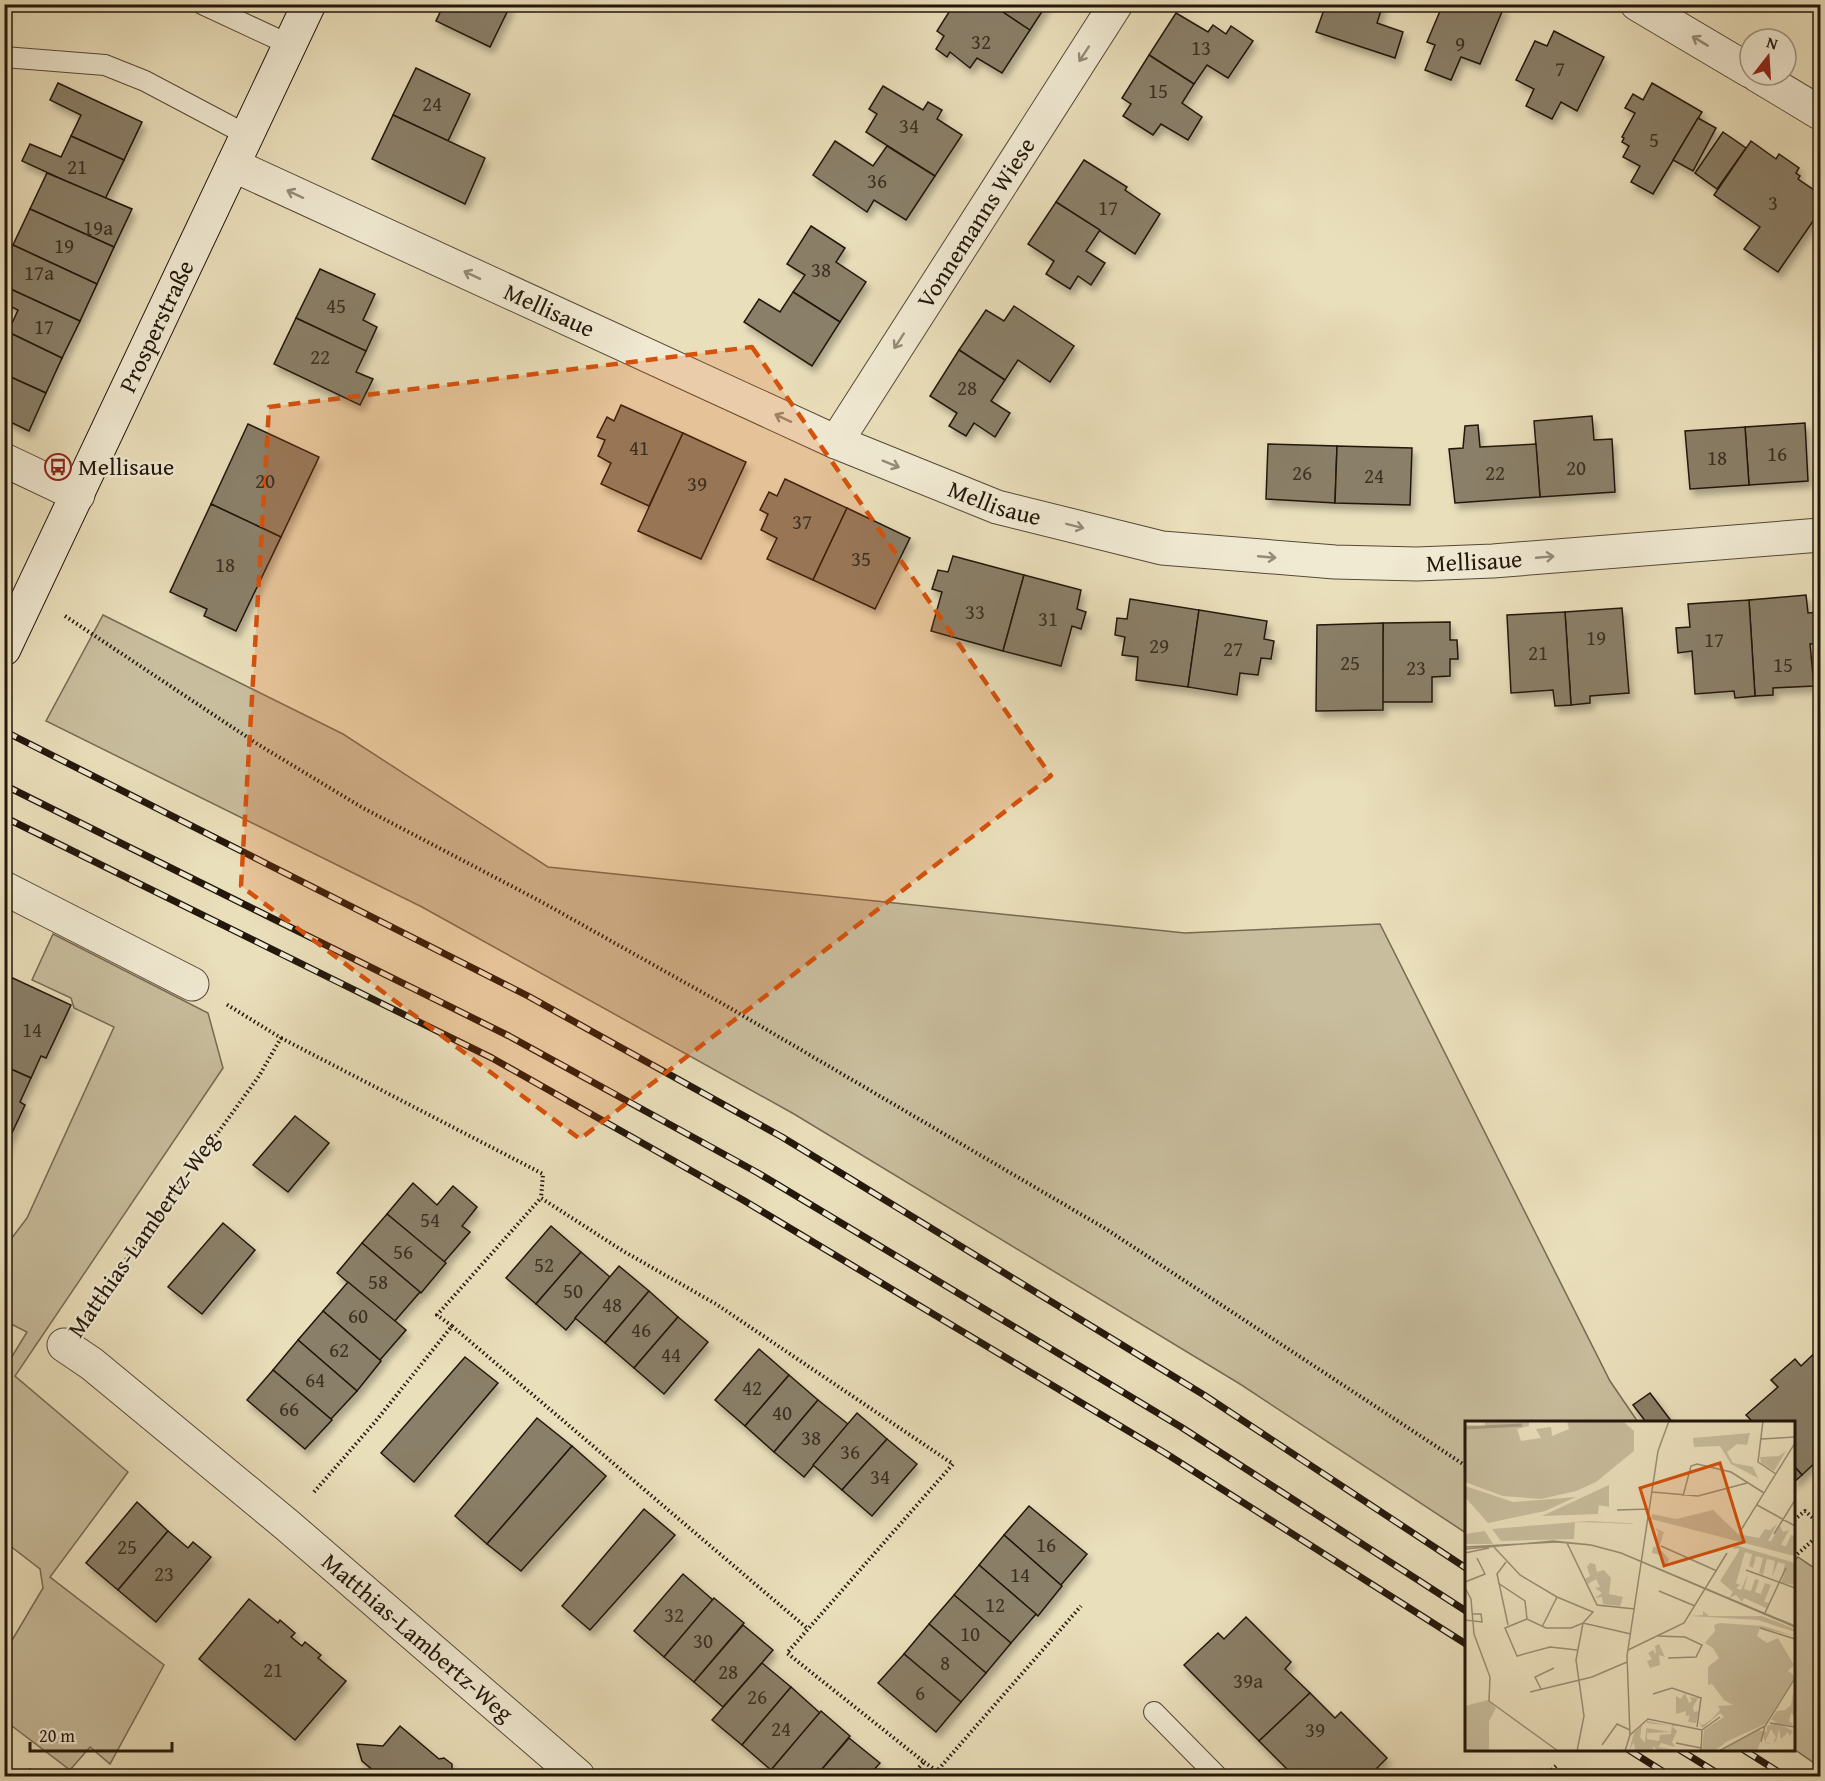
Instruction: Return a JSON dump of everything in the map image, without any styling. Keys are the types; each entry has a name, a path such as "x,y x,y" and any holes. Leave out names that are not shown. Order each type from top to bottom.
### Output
{"street":[{"name":"Prosperstraße","path":"4,649 33,594 309,4"},
{"name":"Vonnemanns Wiese","path":"836,442 1116,4"},
{"path":"1637,4 1738,64"},
{"path":"1777,87 1821,113"},
{"name":"Mellisaue","path":"233,165 836,442 997,507 1162,548 1335,562 1418,564 1492,561 1821,535"},
{"path":"4,460 78,495"},
{"path":"4,888 192,984"},
{"name":"Matthias-Lambertz-Weg","path":"64,1345 92,1364 287,1525 578,1776"}],"lane":[{"path":"202,4 290,45"},
{"path":"4,57 105,65 144,81 248,135"},
{"path":"1154,1712 1217,1776"}],"path":[{"path":"33,594 259,745 354,802 540,901 713,998 1106,1229 1465,1465"},
{"path":"192,984 281,1038 543,1174 541,1198 437,1315 808,1629"},
{"name":"Matthias-Lambertz-Weg","path":"64,1345 259,1076 281,1038"},
{"path":"541,1198 623,1251 716,1304 953,1464 787,1653 924,1762 937,1771 1081,1606"},
{"path":"287,1525 452,1326"},
{"path":"1795,1519 1805,1511 1821,1524"},
{"path":"1795,1556 1821,1534"},
{"path":"911,1776 924,1762"},
{"path":"1545,1776 1556,1766"}],"highlighted area":[{"path":"752,347 1051,776 580,1139 241,886 269,407"}],"shaded area":[{"path":"103,615 343,734 548,867 1185,933 1380,924 1610,1381 1637,1421 1465,1421 1465,1532 1240,1384 794,1114 422,907 46,721"},
{"path":"53,934 208,1013 223,1068 15,1376 128,1472 50,1577 164,1665 110,1764 90,1747 70,1770 4,1720 5,1652 43,1588 40,1569 5,1542 5,1368 27,1332 5,1321 5,1247 27,1218 114,1027 74,1008 71,998 32,980"},
{"path":"1798,1557 1820,1572 1820,1767 1795,1750 1795,1560"}],"building":[{"path":"444,4 511,4 490,47 436,21"},
{"path":"954,4 991,4 1030,30 1002,73 977,58 970,68 950,52 947,57 936,49 944,36 937,31"},
{"path":"991,4 1047,4 1030,30"},
{"path":"1318,4 1383,4 1377,23 1403,32 1395,58 1316,32 1325,7"},
{"path":"1443,4 1504,7 1480,64 1461,57 1451,80 1425,70 1435,45 1427,42"},
{"path":"1176,13 1208,32 1213,25 1226,34 1231,26 1253,41 1228,78 1207,65 1194,84 1149,55"},
{"path":"1820,30 1820,43 1814,38"},
{"path":"1554,31 1604,57 1577,111 1561,102 1552,119 1526,106 1534,89 1516,80 1535,41 1547,46"},
{"path":"1149,55 1194,84 1182,103 1202,117 1188,140 1161,124 1153,135 1123,116 1131,104 1122,98"},
{"path":"416,68 470,94 448,141 393,115"},
{"path":"58,83 142,122 124,160 71,136 81,115 50,100"},
{"path":"1652,83 1702,112 1653,194 1631,182 1640,166 1623,157 1629,146 1622,142 1624,138 1622,137 1635,113 1625,108 1633,94 1643,100"},
{"path":"883,86 923,110 928,102 942,110 937,119 962,135 935,176 866,132 877,114 869,109"},
{"path":"393,115 485,158 465,204 372,159"},
{"path":"1698,118 1716,128 1693,171 1673,160"},
{"path":"1723,132 1746,148 1717,189 1695,173"},
{"path":"71,136 124,160 105,199 22,161 30,144 61,157"},
{"path":"835,141 873,166 887,146 935,176 906,220 874,200 867,212 813,175"},
{"path":"1751,141 1776,159 1779,154 1799,168 1796,173 1800,176 1798,179 1820,194 1820,211 1778,272 1744,249 1760,227 1714,195"},
{"path":"1084,160 1127,187 1125,190 1160,214 1135,254 1056,202"},
{"path":"47,173 132,209 114,247 30,209"},
{"path":"1056,202 1100,230 1086,251 1105,263 1091,285 1078,276 1070,289 1046,274 1054,261 1028,244"},
{"path":"30,209 114,247 97,284 13,245"},
{"path":"811,226 845,248 836,262 866,282 840,322 793,292 805,275 787,264"},
{"path":"13,245 97,284 80,321 4,286 4,263"},
{"path":"320,269 375,294 363,320 377,327 366,351 296,318"},
{"path":"4,286 80,321 62,358 8,332 18,310 4,303"},
{"path":"793,292 840,322 812,366 744,322 759,299 780,312"},
{"path":"1014,306 1074,346 1050,382 1018,360 1005,380 959,350 986,310 1004,321"},
{"path":"296,318 366,351 356,372 373,379 360,405 274,364"},
{"path":"4,330 62,358 46,393 4,374"},
{"path":"959,350 1005,380 991,401 1010,413 995,437 974,423 966,436 949,426 957,413 930,396"},
{"path":"4,374 46,393 29,431 4,419"},
{"path":"621,405 683,433 649,506 601,484 611,463 598,456 605,440 597,437 607,417 614,421"},
{"path":"1592,416 1594,440 1612,439 1615,492 1540,497 1534,421"},
{"path":"1805,423 1808,481 1749,485 1745,427"},
{"path":"248,424 319,457 281,537 211,504"},
{"path":"1478,425 1480,447 1536,444 1540,497 1455,503 1449,449 1463,448 1465,426"},
{"path":"1745,427 1749,485 1690,489 1685,431"},
{"path":"683,433 746,462 701,559 638,531"},
{"path":"1268,444 1337,446 1335,503 1266,499"},
{"path":"1337,446 1412,448 1410,505 1335,503"},
{"path":"785,479 847,508 813,580 767,559 777,538 761,530 768,514 760,510 769,492 777,496"},
{"path":"211,504 281,537 236,631 204,616 207,609 170,592"},
{"path":"847,508 910,538 875,609 813,580"},
{"path":"953,556 1024,575 1003,651 931,631 942,592 932,589 938,570 948,572"},
{"path":"1024,575 1081,590 1077,609 1086,612 1081,629 1072,626 1061,666 1003,651"},
{"path":"1806,595 1808,613 1820,612 1820,643 1810,644 1814,686 1773,688 1773,695 1755,696 1749,600"},
{"path":"1130,599 1199,610 1188,687 1136,680 1138,657 1122,655 1125,637 1115,635 1117,618 1127,619"},
{"path":"1749,600 1755,696 1735,698 1734,691 1695,694 1692,651 1678,653 1676,628 1690,627 1688,604"},
{"path":"1622,608 1629,693 1590,696 1590,703 1571,705 1565,612"},
{"path":"1199,610 1267,621 1264,639 1274,641 1271,659 1261,658 1258,675 1240,673 1237,695 1188,687"},
{"path":"1565,612 1571,705 1555,706 1553,690 1511,693 1507,615"},
{"path":"1450,622 1450,640 1457,640 1458,659 1450,659 1450,676 1432,677 1432,702 1382,702 1383,623"},
{"path":"1383,623 1383,710 1316,711 1317,625"},
{"path":"4,974 71,1005 46,1058 41,1056 31,1078 4,1066"},
{"path":"4,1066 31,1078 20,1102 25,1105 4,1150"},
{"path":"295,1116 329,1143 288,1192 253,1165"},
{"path":"413,1183 437,1205 453,1186 477,1207 462,1226 470,1232 444,1262 387,1214"},
{"path":"387,1214 446,1263 421,1293 362,1243"},
{"path":"223,1223 255,1250 202,1314 168,1287"},
{"path":"551,1226 581,1252 536,1304 506,1278"},
{"path":"362,1243 420,1292 394,1322 337,1273"},
{"path":"581,1252 610,1277 566,1330 536,1304"},
{"path":"619,1266 649,1291 605,1343 575,1318"},
{"path":"348,1282 406,1330 380,1360 323,1311"},
{"path":"649,1291 678,1317 634,1368 605,1343"},
{"path":"323,1311 381,1361 357,1391 298,1340"},
{"path":"678,1317 708,1342 664,1394 634,1368"},
{"path":"298,1340 357,1391 331,1419 273,1370"},
{"path":"1820,1348 1820,1458 1802,1475 1795,1467 1795,1421 1752,1421 1746,1415 1778,1387 1771,1380 1795,1359 1801,1366"},
{"path":"759,1349 789,1375 745,1426 715,1400"},
{"path":"465,1357 498,1383 414,1482 381,1453"},
{"path":"273,1370 332,1420 305,1449 247,1400"},
{"path":"789,1375 818,1400 774,1452 745,1426"},
{"path":"1650,1393 1671,1421 1645,1421 1633,1405"},
{"path":"818,1400 848,1424 804,1477 774,1452"},
{"path":"857,1413 887,1439 842,1490 813,1465"},
{"path":"537,1418 572,1446 487,1544 455,1516"},
{"path":"887,1439 917,1464 872,1516 842,1490"},
{"path":"572,1446 606,1476 521,1571 487,1544"},
{"path":"1795,1467 1802,1475 1795,1481"},
{"path":"137,1502 168,1531 118,1590 86,1563"},
{"path":"1029,1506 1087,1554 1061,1585 1004,1535"},
{"path":"644,1509 675,1535 590,1630 562,1606"},
{"path":"168,1531 188,1548 193,1542 211,1557 156,1622 118,1590"},
{"path":"1004,1535 1062,1586 1038,1616 979,1565"},
{"path":"979,1565 1036,1614 1011,1643 954,1595"},
{"path":"683,1574 713,1600 664,1657 634,1631"},
{"path":"954,1595 1011,1643 986,1673 929,1624"},
{"path":"714,1598 744,1623 694,1682 664,1657"},
{"path":"249,1599 278,1623 280,1620 295,1633 291,1637 302,1646 305,1642 321,1655 318,1658 346,1681 295,1740 199,1659"},
{"path":"1246,1617 1291,1662 1285,1669 1310,1693 1259,1741 1184,1665 1218,1633 1224,1639"},
{"path":"929,1624 986,1673 961,1702 904,1654"},
{"path":"743,1625 773,1650 723,1707 694,1682"},
{"path":"904,1654 961,1702 936,1732 878,1683"},
{"path":"762,1663 791,1687 742,1745 712,1720"},
{"path":"791,1687 820,1713 771,1770 742,1745"},
{"path":"1310,1693 1335,1718 1341,1712 1387,1758 1369,1776 1294,1776 1259,1741"},
{"path":"821,1711 850,1736 816,1776 778,1776 771,1770"},
{"path":"400,1726 439,1759 444,1758 452,1764 452,1770 457,1774 455,1776 380,1776 362,1761 357,1744 383,1746"},
{"path":"849,1738 880,1763 868,1776 816,1776"},
{"path":"30,1769 39,1776 24,1776"}],"railway":[{"path":"4,731 528,996 782,1137 1204,1395 1465,1567"},
{"path":"4,785 509,1036 758,1173 1181,1427 1465,1610"},
{"path":"4,817 492,1058 743,1200 1165,1453 1465,1643"},
{"path":"1631,1751 1670,1776"},
{"path":"1682,1751 1722,1776"},
{"path":"1746,1751 1785,1776"}],"place":[{"name":"Mellisaue","path":"58,467"}]}
